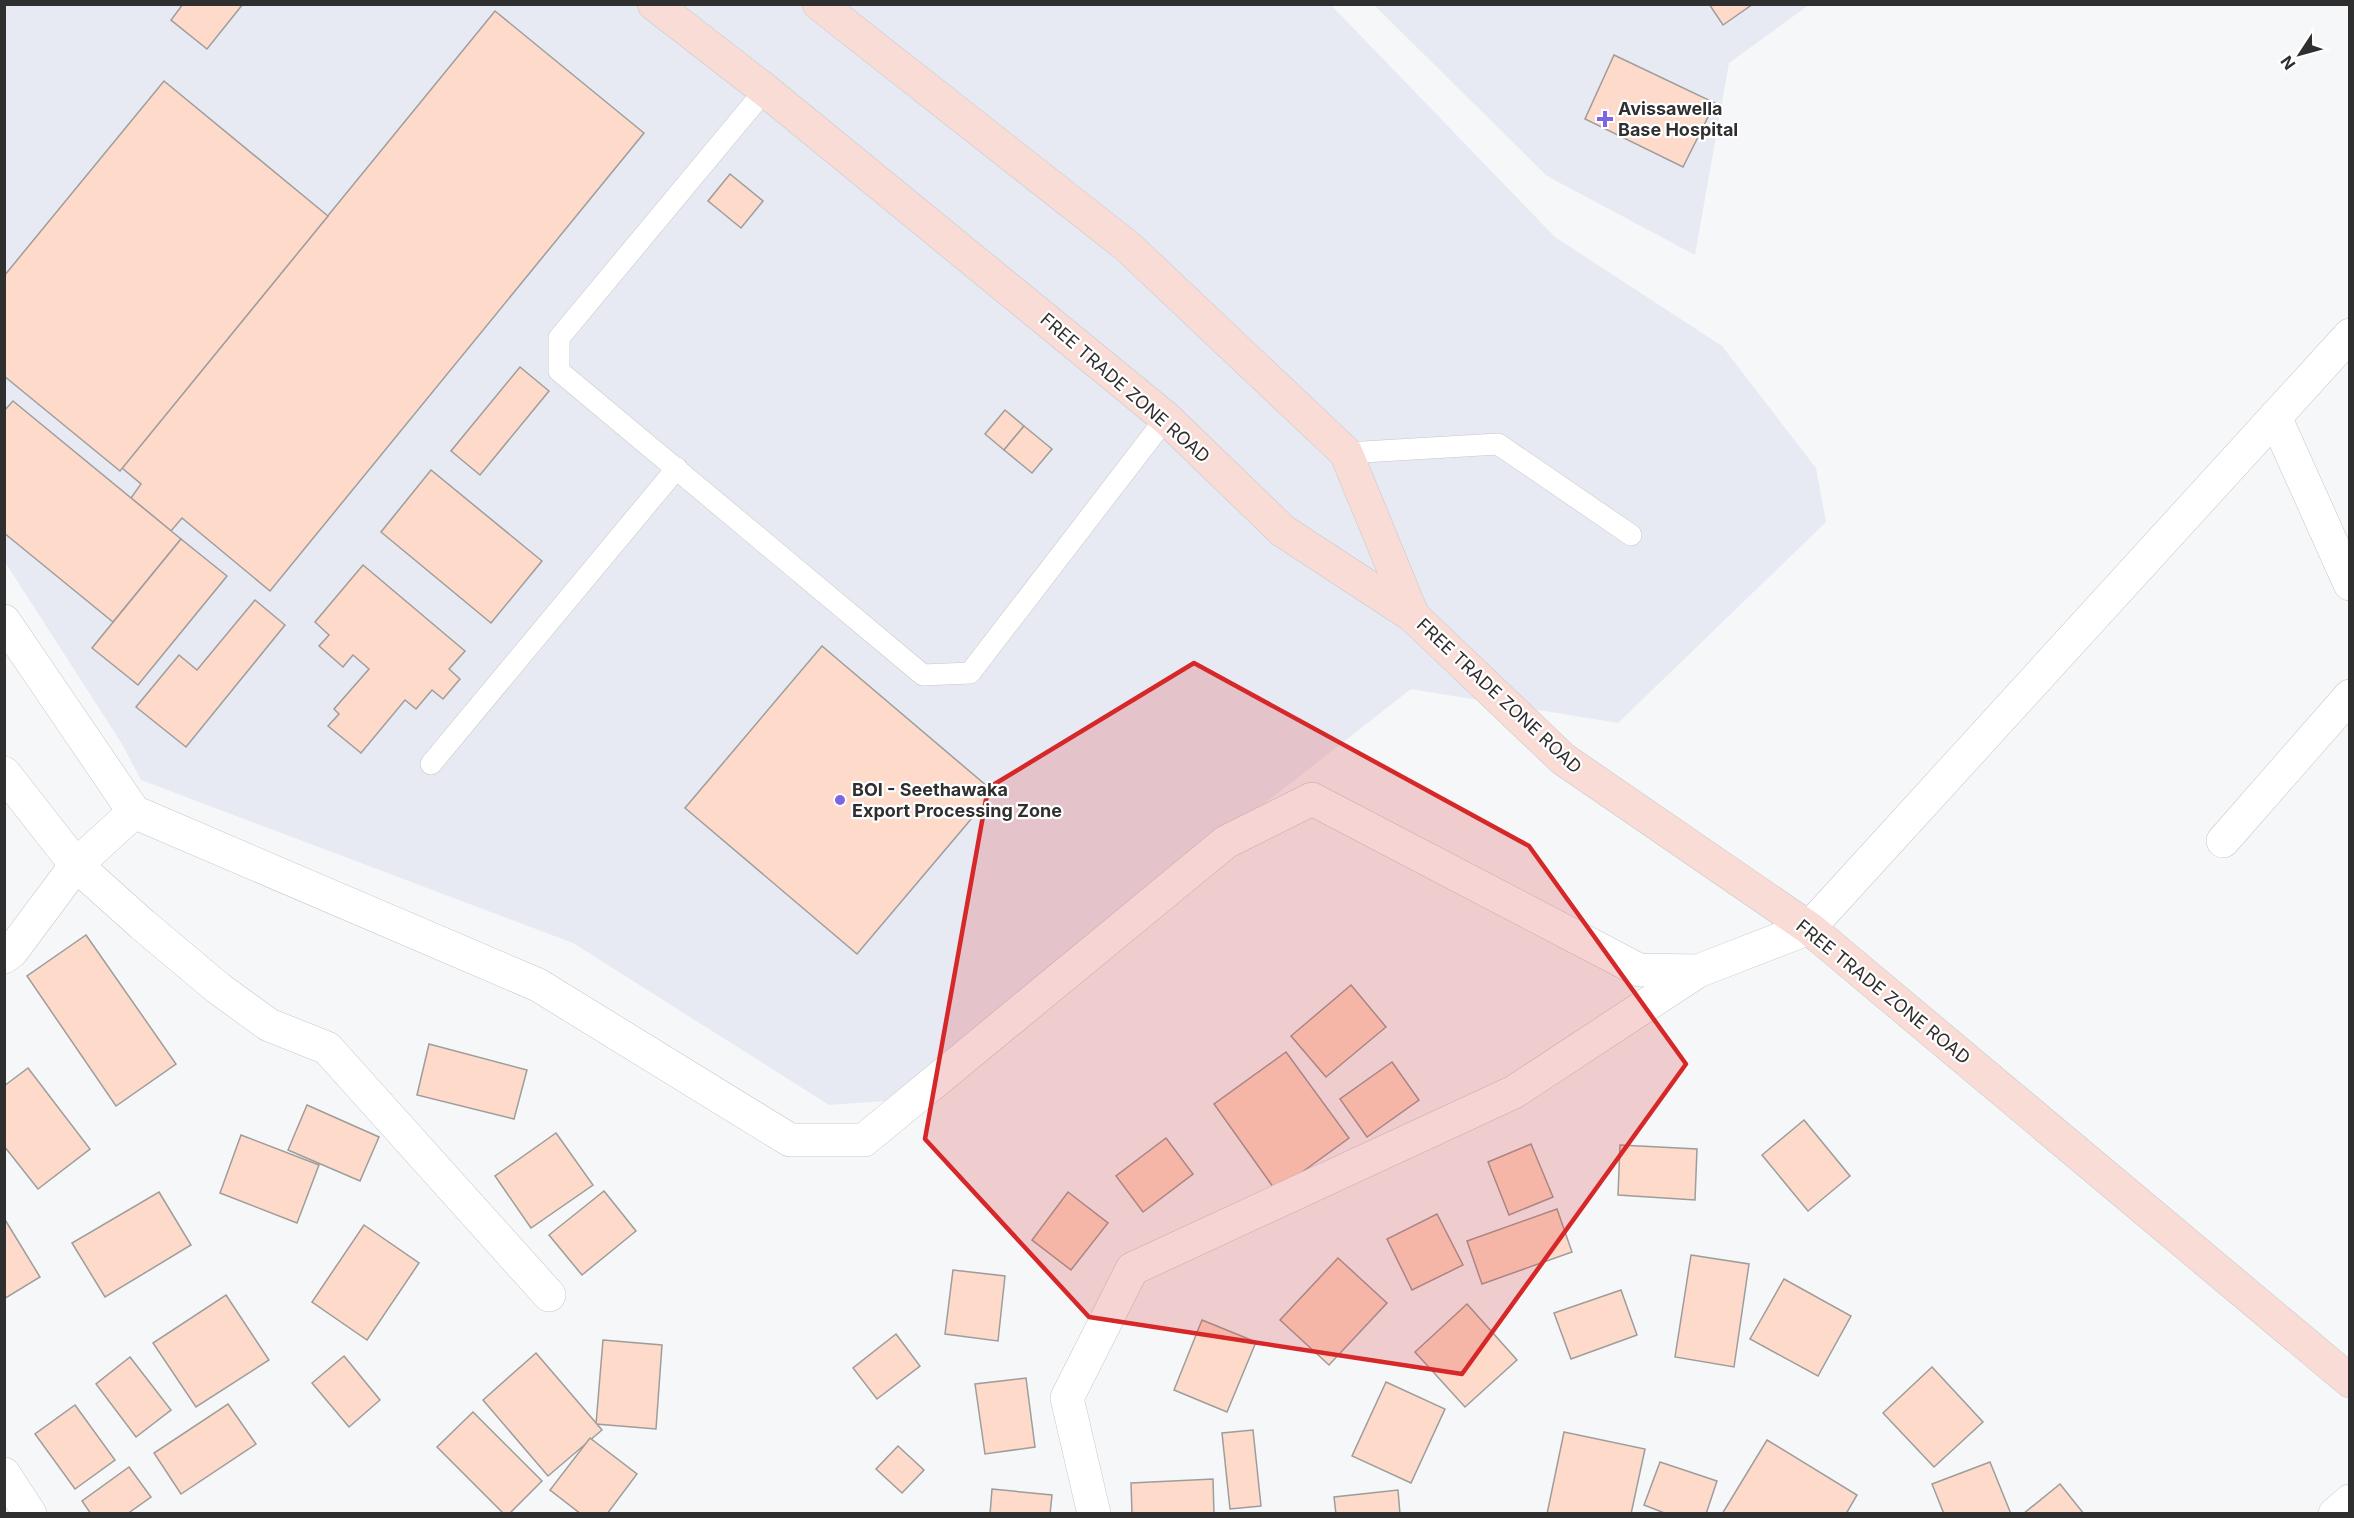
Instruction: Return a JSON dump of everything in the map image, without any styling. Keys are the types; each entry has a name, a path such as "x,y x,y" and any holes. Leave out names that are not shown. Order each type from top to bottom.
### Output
{"street":[{"name":"FREE TRADE ZONE ROAD","path":"654,4 765,90 1166,418 1283,531 1413,616 1563,759 1809,928 2349,1382"},
{"path":"819,4 1127,246 1346,453 1413,616"},
{"path":"1094,1514 1067,1398 1132,1269 1514,1092 1698,970 1809,928 2349,335"},
{"path":"2275,417 2349,584"},
{"path":"4,621 134,812 538,985 789,1140 864,1140 1226,842 1312,799 1639,970 1698,970"},
{"path":"2223,842 2349,696"},
{"path":"4,773 76,865 142,925 218,988 269,1024 327,1048 549,1295"},
{"path":"4,957 12,951 76,865 134,812"},
{"path":"4,1474 30,1514"},
{"path":"2336,1514 2349,1500"}],"lane":[{"path":"765,90 559,338 559,371 923,675 970,673 1166,418"},
{"path":"1346,453 1498,444 1631,535"},
{"path":"431,764 677,468"}],"highlighted area":[{"path":"1194,663 1529,846 1686,1064 1462,1374 1089,1317 925,1139 988,788"}],"shaded area":[{"path":"5,4 1331,5 1555,237 1722,346 1816,468 1826,522 1618,723 1411,689 885,1101 829,1105 573,943 141,780 122,744 5,562"},
{"name":"Avissawella Base Hospital","path":"1374,5 1809,5 1729,63 1695,255 1547,176"}],"building":[{"path":"183,4 243,4 207,49 171,20"},
{"path":"1709,4 1753,4 1723,25"},
{"path":"495,11 644,133 270,591 182,518 171,531 131,498 141,484 122,468"},
{"path":"1614,55 1715,103 1683,167 1585,119"},
{"path":"164,81 328,216 120,471 4,376 4,276"},
{"path":"730,174 763,201 741,228 708,201"},
{"path":"520,367 549,391 480,475 451,451"},
{"path":"13,401 181,539 113,622 4,533 4,411"},
{"path":"1005,410 1024,426 1004,450 985,434"},
{"path":"1024,426 1052,449 1032,473 1004,450"},
{"path":"431,470 542,561 491,623 381,532"},
{"path":"181,539 227,576 138,685 92,648"},
{"path":"363,565 465,651 449,669 460,679 443,699 432,690 416,709 405,700 361,753 328,726 339,714 334,709 369,669 353,655 343,667 319,646 329,635 315,622"},
{"path":"255,600 285,625 186,747 136,707 179,655 197,670"},
{"name":"BOI - Seethawaka Export Processing Zone","path":"822,646 994,792 857,954 685,808"},
{"path":"86,935 176,1064 116,1106 27,976"},
{"path":"1351,985 1386,1027 1326,1077 1291,1036"},
{"path":"429,1044 527,1070 514,1119 417,1095"},
{"path":"1286,1052 1349,1138 1276,1191 1214,1104"},
{"path":"1392,1062 1419,1100 1367,1137 1340,1099"},
{"path":"28,1068 90,1149 38,1189 4,1146 4,1086"},
{"path":"307,1105 379,1137 360,1181 288,1150"},
{"path":"1804,1120 1850,1176 1808,1211 1762,1155"},
{"path":"556,1133 593,1185 531,1228 495,1176"},
{"path":"241,1135 319,1165 297,1223 220,1193"},
{"path":"1166,1138 1193,1174 1143,1212 1116,1176"},
{"path":"1531,1144 1553,1197 1509,1215 1488,1162"},
{"path":"1620,1145 1697,1149 1695,1200 1618,1195"},
{"path":"604,1191 636,1231 582,1275 549,1235"},
{"path":"159,1192 191,1245 105,1297 72,1243"},
{"path":"1068,1192 1108,1223 1071,1270 1032,1240"},
{"path":"1557,1209 1572,1252 1482,1284 1467,1241"},
{"path":"1437,1214 1463,1265 1412,1290 1387,1239"},
{"path":"4,1218 40,1277 4,1299"},
{"path":"364,1225 419,1263 367,1340 312,1302"},
{"path":"1691,1255 1749,1264 1734,1367 1675,1357"},
{"path":"1338,1258 1387,1303 1329,1365 1280,1320"},
{"path":"953,1270 1005,1276 998,1341 945,1334"},
{"path":"1784,1279 1851,1316 1818,1376 1750,1339"},
{"path":"1621,1290 1637,1335 1571,1359 1554,1313"},
{"path":"226,1295 269,1360 196,1407 153,1343"},
{"path":"1467,1304 1517,1360 1465,1407 1415,1352"},
{"path":"1202,1320 1256,1342 1227,1412 1174,1390"},
{"path":"896,1334 920,1366 877,1399 853,1368"},
{"path":"603,1340 662,1345 656,1429 596,1424"},
{"path":"536,1353 602,1430 548,1476 483,1400"},
{"path":"344,1356 380,1400 349,1427 312,1383"},
{"path":"130,1357 171,1410 136,1437 96,1384"},
{"path":"1932,1367 1983,1422 1934,1467 1883,1413"},
{"path":"1026,1378 1035,1447 985,1454 975,1384"},
{"path":"1386,1382 1445,1409 1411,1483 1352,1456"},
{"path":"228,1404 256,1444 181,1494 154,1453"},
{"path":"75,1405 115,1460 75,1489 35,1434"},
{"path":"473,1412 542,1481 509,1514 504,1514 437,1447"},
{"path":"1253,1430 1261,1506 1230,1509 1222,1433"},
{"path":"1564,1432 1645,1449 1631,1514 1547,1514"},
{"path":"590,1438 637,1474 607,1514 581,1514 550,1490"},
{"path":"1767,1440 1857,1495 1846,1514 1722,1514"},
{"path":"898,1446 924,1470 902,1493 876,1469"},
{"path":"1660,1462 1717,1481 1706,1514 1667,1514 1644,1505"},
{"path":"1990,1462 2011,1514 1944,1514 1932,1484"},
{"path":"129,1467 151,1497 127,1514 91,1514 82,1501"},
{"path":"1213,1479 1214,1514 1132,1514 1131,1483"},
{"path":"2060,1484 2084,1514 2023,1514"},
{"path":"992,1489 1052,1495 1050,1514 990,1514"},
{"path":"1398,1490 1400,1514 1336,1514 1334,1497"}],"place":[{"name":"Avissawella Base Hospital","path":"1605,119"},
{"name":"BOI - Seethawaka Export Processing Zone","path":"840,800"}]}
